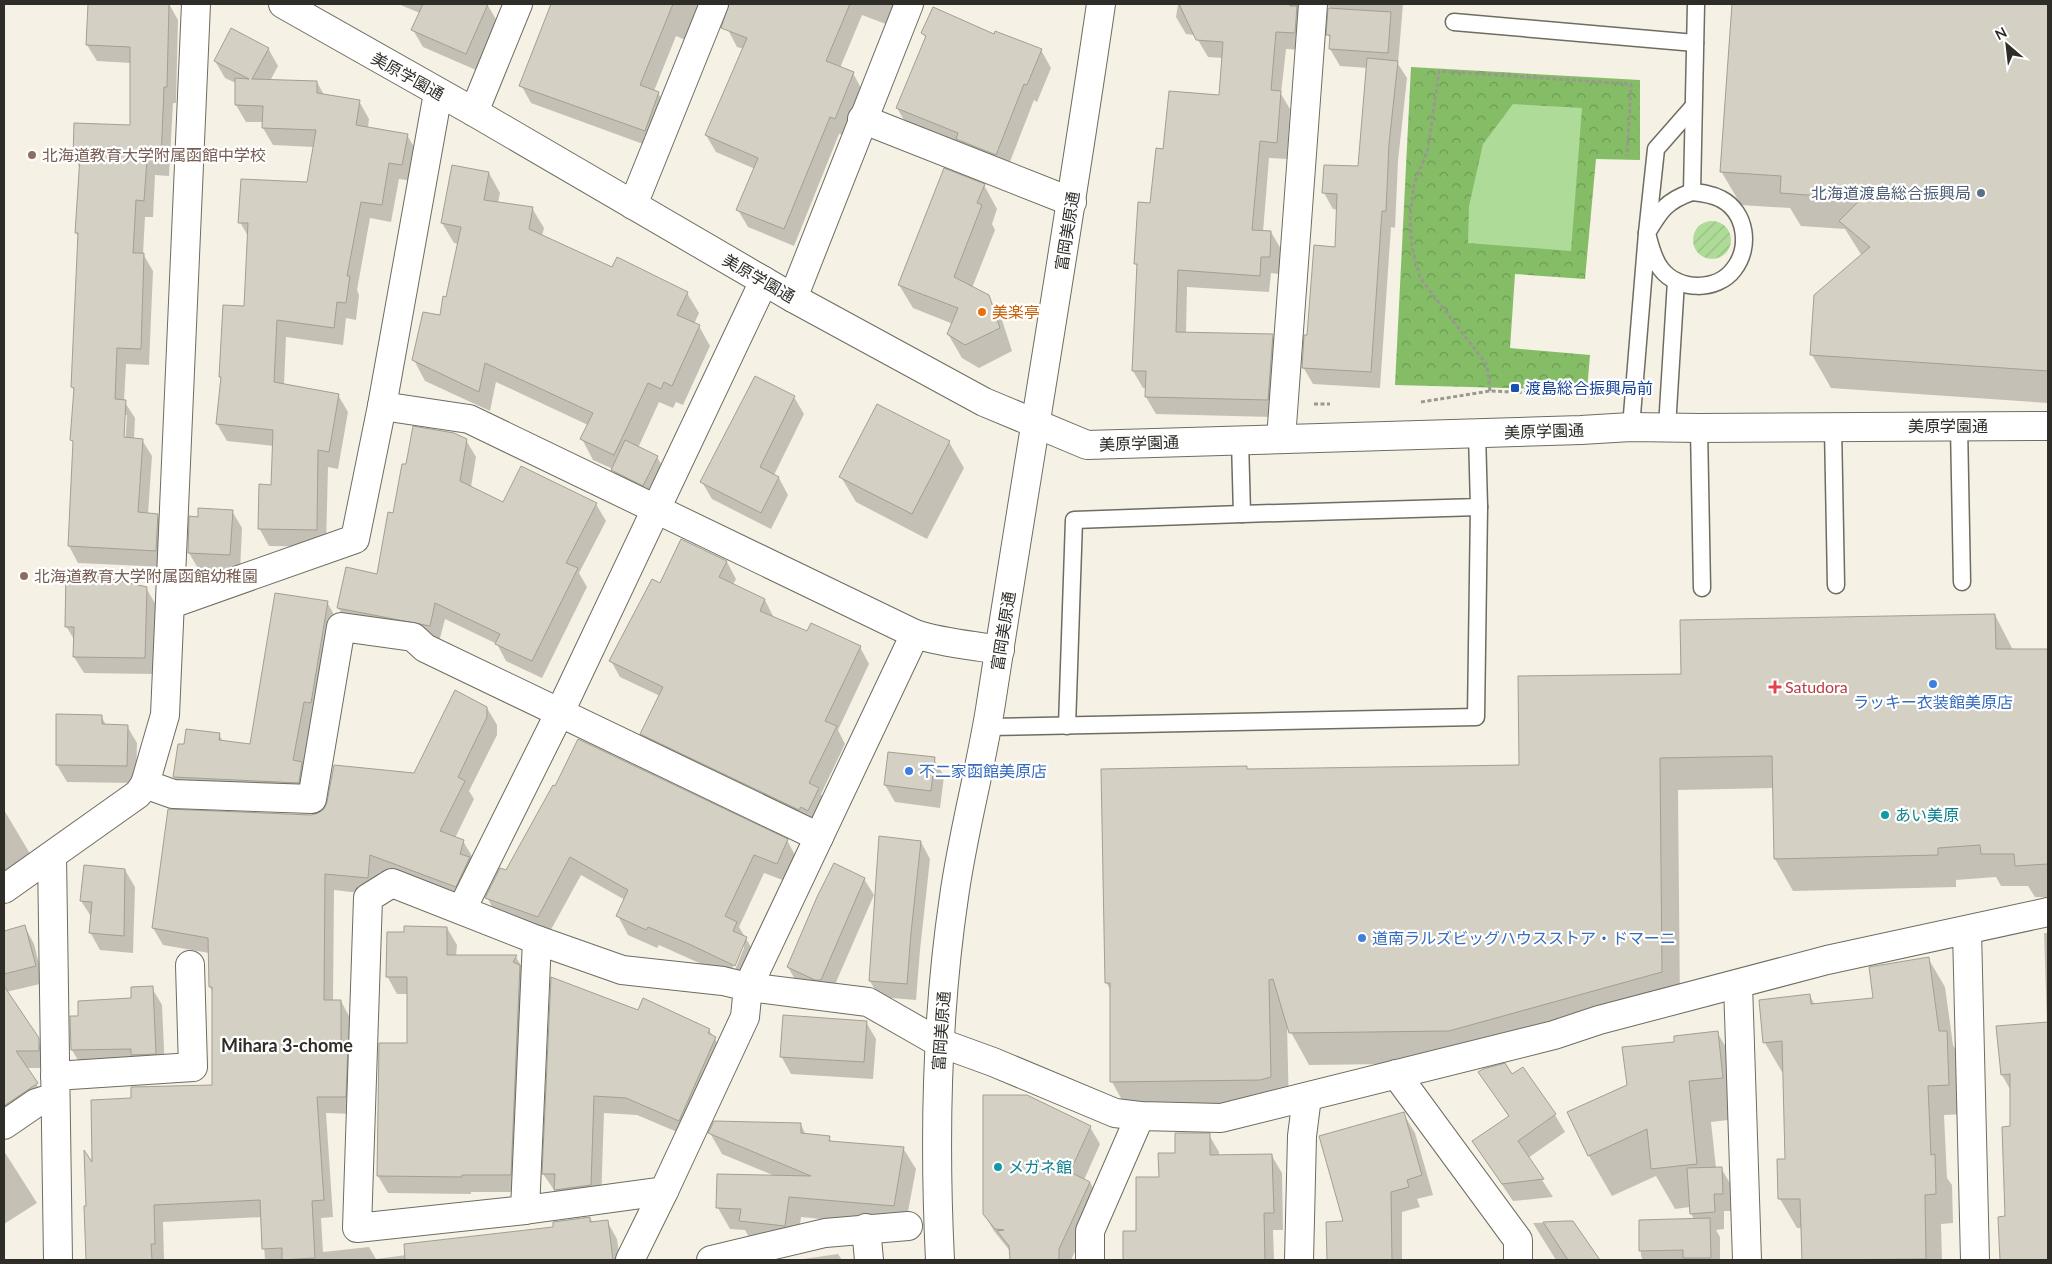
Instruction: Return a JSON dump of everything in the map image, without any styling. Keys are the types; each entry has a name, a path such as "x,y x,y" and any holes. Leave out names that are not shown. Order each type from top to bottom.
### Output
{"street":[{"path":"4,888 138,794 145,784 165,715 196,4"},
{"name":"美原学園通","path":"283,4 309,11 438,93 474,112 793,298 984,402 1088,445 1581,430 1631,426 1698,428 2048,426"},
{"path":"474,112 518,4"},
{"path":"633,205 714,4"},
{"path":"793,298 908,4"},
{"name":"富岡美原通","path":"940,1260 936,1184 938,1042 954,896 988,727 1035,423 1072,202 1101,4"},
{"path":"1281,439 1313,4"},
{"path":"171,604 355,539 382,406 438,93"},
{"path":"862,120 1072,202"},
{"path":"462,909 559,714 764,281"},
{"path":"382,406 469,419 915,634 938,641 1000,650"},
{"path":"145,784 174,794 312,799 342,627 413,638 425,648 559,714 819,837"},
{"path":"630,1260 745,1017 748,987 915,634"},
{"path":"52,856 58,1260"},
{"path":"664,1191 525,1210 358,1228 368,898 392,883 537,940 622,970 723,981 748,987 868,1002 938,1042 993,1062 1115,1113 1140,1116 1220,1118 1554,1035 1599,1020 1826,960 2048,912"},
{"path":"1966,931 1975,1260"},
{"path":"525,1210 537,940"},
{"path":"4,1125 55,1087 193,1067 190,965"},
{"path":"1738,984 1747,1260"},
{"path":"1396,1074 1518,1240 1518,1260"},
{"path":"1299,1260 1302,1136 1307,1097"},
{"path":"1090,1260 1090,1231 1140,1116"},
{"path":"711,1260 825,1233 866,1228 908,1226"},
{"path":"866,1228 869,1260"}],"lane":[{"path":"1692,192 1692,108 1696,4"},
{"path":"1454,22 1695,43"},
{"path":"1631,426 1646,233 1656,149 1692,108"},
{"path":"1692,192 1708,193 1722,200 1734,210 1742,224 1745,239 1742,255 1734,269 1722,280 1707,286 1691,286 1676,281 1661,269 1652,252 1646,233 1664,206 1677,197 1692,192"},
{"path":"1667,426 1676,281"},
{"path":"1959,426 1962,582"},
{"path":"1833,427 1836,585"},
{"path":"1698,428 1702,588"},
{"path":"988,727 1476,717 1479,506 1477,433"},
{"path":"1240,440 1242,514"},
{"path":"1067,726 1074,520 1479,506"}],"path":[{"path":"1490,391 1487,365 1420,278 1412,247 1410,218 1414,184 1428,149 1439,71 1631,84 1627,162"},
{"path":"1414,403 1490,391 1597,396"},
{"path":"1580,396 1581,430"},
{"path":"1284,404 1334,404"}],"green space":[{"path":"1411,67 1640,80 1640,160 1596,159 1585,279 1515,274 1510,348 1590,355 1587,390 1395,385"},
{"path":"1513,104 1582,108 1571,251 1468,243 1469,206 1483,144"},
{"path":"1712,221 1726,226 1731,240 1726,254 1712,259 1698,254 1693,240 1698,226"}],"building":[{"path":"88,4 169,4 167,87 164,87 161,160 147,159 144,201 136,200 133,253 144,253 141,349 117,348 115,399 126,400 124,437 143,439 138,512 158,514 156,551 68,546 73,441 70,440 74,388 71,387 78,233 75,233 80,157 73,157 74,123 130,125 130,47 86,45"},
{"path":"423,4 488,4 466,54 411,30"},
{"path":"551,4 673,4 640,85 659,92 645,131 519,86"},
{"path":"729,4 850,4 826,61 854,72 835,119 830,117 784,229 736,210 758,158 705,135 747,38 721,28"},
{"path":"1179,4 1290,4 1290,6 1297,6 1295,33 1276,32 1271,90 1281,91 1277,143 1260,141 1252,230 1271,231 1270,257 1261,257 1260,276 1178,270 1176,332 1273,334 1268,400 1145,397 1146,371 1132,371 1137,264 1134,264 1138,202 1150,203 1156,148 1163,149 1169,91 1219,95 1223,42 1196,40"},
{"path":"1732,4 2048,4 2048,371 1810,355 1814,295 1870,247 1839,221 1861,199 1780,193 1781,176 1720,172"},
{"path":"933,7 994,34 995,31 1042,49 1027,85 1024,84 996,155 956,139 958,133 896,108 926,36 921,33"},
{"path":"1328,8 1391,12 1388,53 1329,49 1330,35 1326,35"},
{"path":"231,28 269,48 252,79 317,81 317,93 360,100 356,125 408,134 402,165 389,163 382,205 361,202 347,276 350,276 346,303 337,302 334,328 277,320 274,382 339,394 329,452 318,450 317,530 258,529 259,484 271,485 273,430 216,424 221,377 219,377 223,305 244,306 248,223 238,223 241,179 307,182 316,130 262,128 263,106 235,105 235,78 249,79 214,61"},
{"path":"1367,58 1398,61 1389,144 1386,211 1382,211 1371,372 1302,368 1304,335 1307,335 1314,245 1335,247 1337,194 1322,193 1324,165 1358,166"},
{"path":"452,165 489,172 484,200 533,207 529,229 612,267 617,257 688,292 677,315 700,325 672,386 664,382 661,389 648,383 614,455 580,439 593,413 485,363 479,392 412,360 423,312 440,315 443,296 446,297 461,227 441,223"},
{"path":"944,168 985,184 977,203 982,205 954,277 989,295 1000,328 965,345 947,334 958,308 898,285"},
{"path":"755,376 795,396 760,467 779,477 761,513 700,482"},
{"path":"877,404 950,441 912,514 839,477"},
{"path":"413,426 454,433 467,439 460,481 503,502 521,466 597,503 566,563 578,568 532,661 495,644 500,634 435,603 430,626 337,608 346,567 377,574 388,512 393,513 402,464 406,464"},
{"path":"625,440 658,456 643,486 611,470"},
{"path":"198,508 233,510 230,555 188,553 189,516 198,517"},
{"path":"681,539 727,561 719,577 765,599 760,611 807,631 811,623 861,646 825,721 837,726 809,783 819,788 808,811 801,807 799,810 640,734 663,687 609,661 652,579 660,583"},
{"path":"66,569 147,587 145,658 73,657 74,627 65,627"},
{"path":"275,593 328,601 311,703 304,702 293,760 302,762 299,783 173,777 178,744 184,744 186,729 220,733 219,740 250,744"},
{"path":"1995,614 1996,649 2048,649 2048,864 2015,866 2014,854 1981,854 1980,845 1938,848 1938,855 1774,859 1772,756 1660,758 1662,972 1449,1031 1289,1033 1273,979 1269,980 1271,1077 1260,1080 1110,1082 1110,983 1105,983 1101,769 1247,766 1247,769 1519,765 1518,676 1681,674 1680,620"},
{"path":"455,690 487,707 487,717 458,777 465,781 440,831 464,840 460,854 470,857 456,887 370,855 368,878 325,874 324,1000 341,1000 341,1043 348,1043 346,1097 317,1097 324,1200 312,1201 315,1258 282,1260 282,1248 262,1249 260,1200 154,1205 155,1244 151,1244 152,1260 86,1260 84,1150 92,1162 91,1100 131,1098 131,1087 212,1085 212,987 209,987 208,938 152,928 168,809 311,815 318,813 324,809 327,802 334,765 414,773"},
{"path":"56,714 102,715 102,724 128,725 127,766 56,765"},
{"path":"578,739 788,839 777,864 754,855 725,916 737,922 733,931 747,937 735,966 689,944 648,927 646,930 616,916 628,890 570,857 538,917 485,898 500,868 506,870 553,785 555,786"},
{"name":"不二家函館美原店","path":"888,752 935,757 931,791 884,785"},
{"path":"879,836 921,841 907,984 869,981"},
{"path":"834,863 865,878 821,980 815,980 787,967"},
{"path":"84,865 125,869 124,936 89,933 92,902 80,901"},
{"path":"25,925 36,966 4,974 4,931"},
{"path":"404,926 447,927 447,955 517,955 513,962 520,965 511,1175 462,1175 462,1177 377,1176 379,1043 407,1043 407,977 386,977 387,932 404,932"},
{"path":"1929,957 1939,1031 1947,1031 1949,1085 1928,1086 1931,1155 1935,1154 1936,1194 1925,1195 1926,1259 1802,1260 1800,1199 1778,1199 1777,1159 1785,1159 1782,1041 1763,1043 1759,1000 1810,994 1811,1004 1873,998 1869,967"},
{"path":"551,977 638,1010 643,998 710,1029 708,1033 716,1037 679,1121 626,1098 594,1096 591,1185 554,1190 555,1174 542,1174"},
{"path":"4,986 39,1038 39,1051 16,1051 38,1083 4,1106"},
{"path":"153,986 156,1054 131,1055 131,1049 71,1050 70,1016 78,1016 78,1001 131,998 131,987"},
{"path":"783,1015 867,1021 864,1062 780,1057"},
{"path":"2048,1022 2048,1260 2000,1260 1998,1217 2005,1216 2002,1127 2010,1126 2010,1074 2001,1075 1996,1026"},
{"path":"1718,1031 1723,1078 1689,1081 1697,1164 1651,1169 1647,1129 1588,1156 1567,1112 1627,1085 1622,1047 1674,1042 1674,1036"},
{"path":"1505,1063 1512,1074 1523,1067 1556,1114 1518,1141 1544,1179 1502,1184 1472,1141 1509,1116 1478,1072"},
{"path":"983,1095 1027,1095 1091,1126 1070,1172 1090,1182 1059,1249 1059,1260 1010,1260 1009,1246 997,1231 1004,1230 995,1229 983,1214"},
{"path":"1404,1112 1422,1175 1407,1180 1409,1187 1391,1192 1392,1260 1327,1260 1326,1222 1343,1221 1319,1136"},
{"path":"714,1121 801,1123 801,1133 830,1136 829,1141 904,1147 894,1206 789,1197 785,1226 739,1221 741,1209 716,1208 717,1174 811,1176 708,1133"},
{"path":"1175,1133 1210,1133 1210,1155 1272,1154 1274,1213 1264,1213 1265,1260 1123,1260 1123,1231 1136,1231 1136,1177 1159,1177 1158,1153 1175,1153"},
{"path":"1722,1167 1723,1194 1714,1194 1715,1212 1690,1214 1687,1168"},
{"path":"590,1217 590,1222 608,1220 613,1260 405,1260 404,1244 553,1227 553,1222"},
{"path":"1710,1218 1711,1258 1683,1258 1683,1250 1639,1251 1639,1220"},
{"path":"1573,1221 1600,1260 1568,1260 1543,1222"}],"place":[{"name":"北海道教育大学附属函館中学校","path":"32,155"},
{"name":"北海道渡島総合振興局","path":"1981,193"},
{"name":"美楽亭","path":"982,312"},
{"name":"渡島総合振興局前","path":"1515,388"},
{"name":"北海道教育大学附属函館幼稚園","path":"24,576"},
{"name":"ラッキー衣装館美原店","path":"1933,684"},
{"name":"Satudora","path":"1775,687"},
{"name":"不二家函館美原店","path":"909,771"},
{"name":"あい美原","path":"1885,815"},
{"name":"道南ラルズビッグハウスストア・ドマーニ","path":"1362,938"},
{"name":"メガネ館","path":"998,1167"}],"district":[{"name":"Mihara 3-chome","path":"287,1046"}]}
